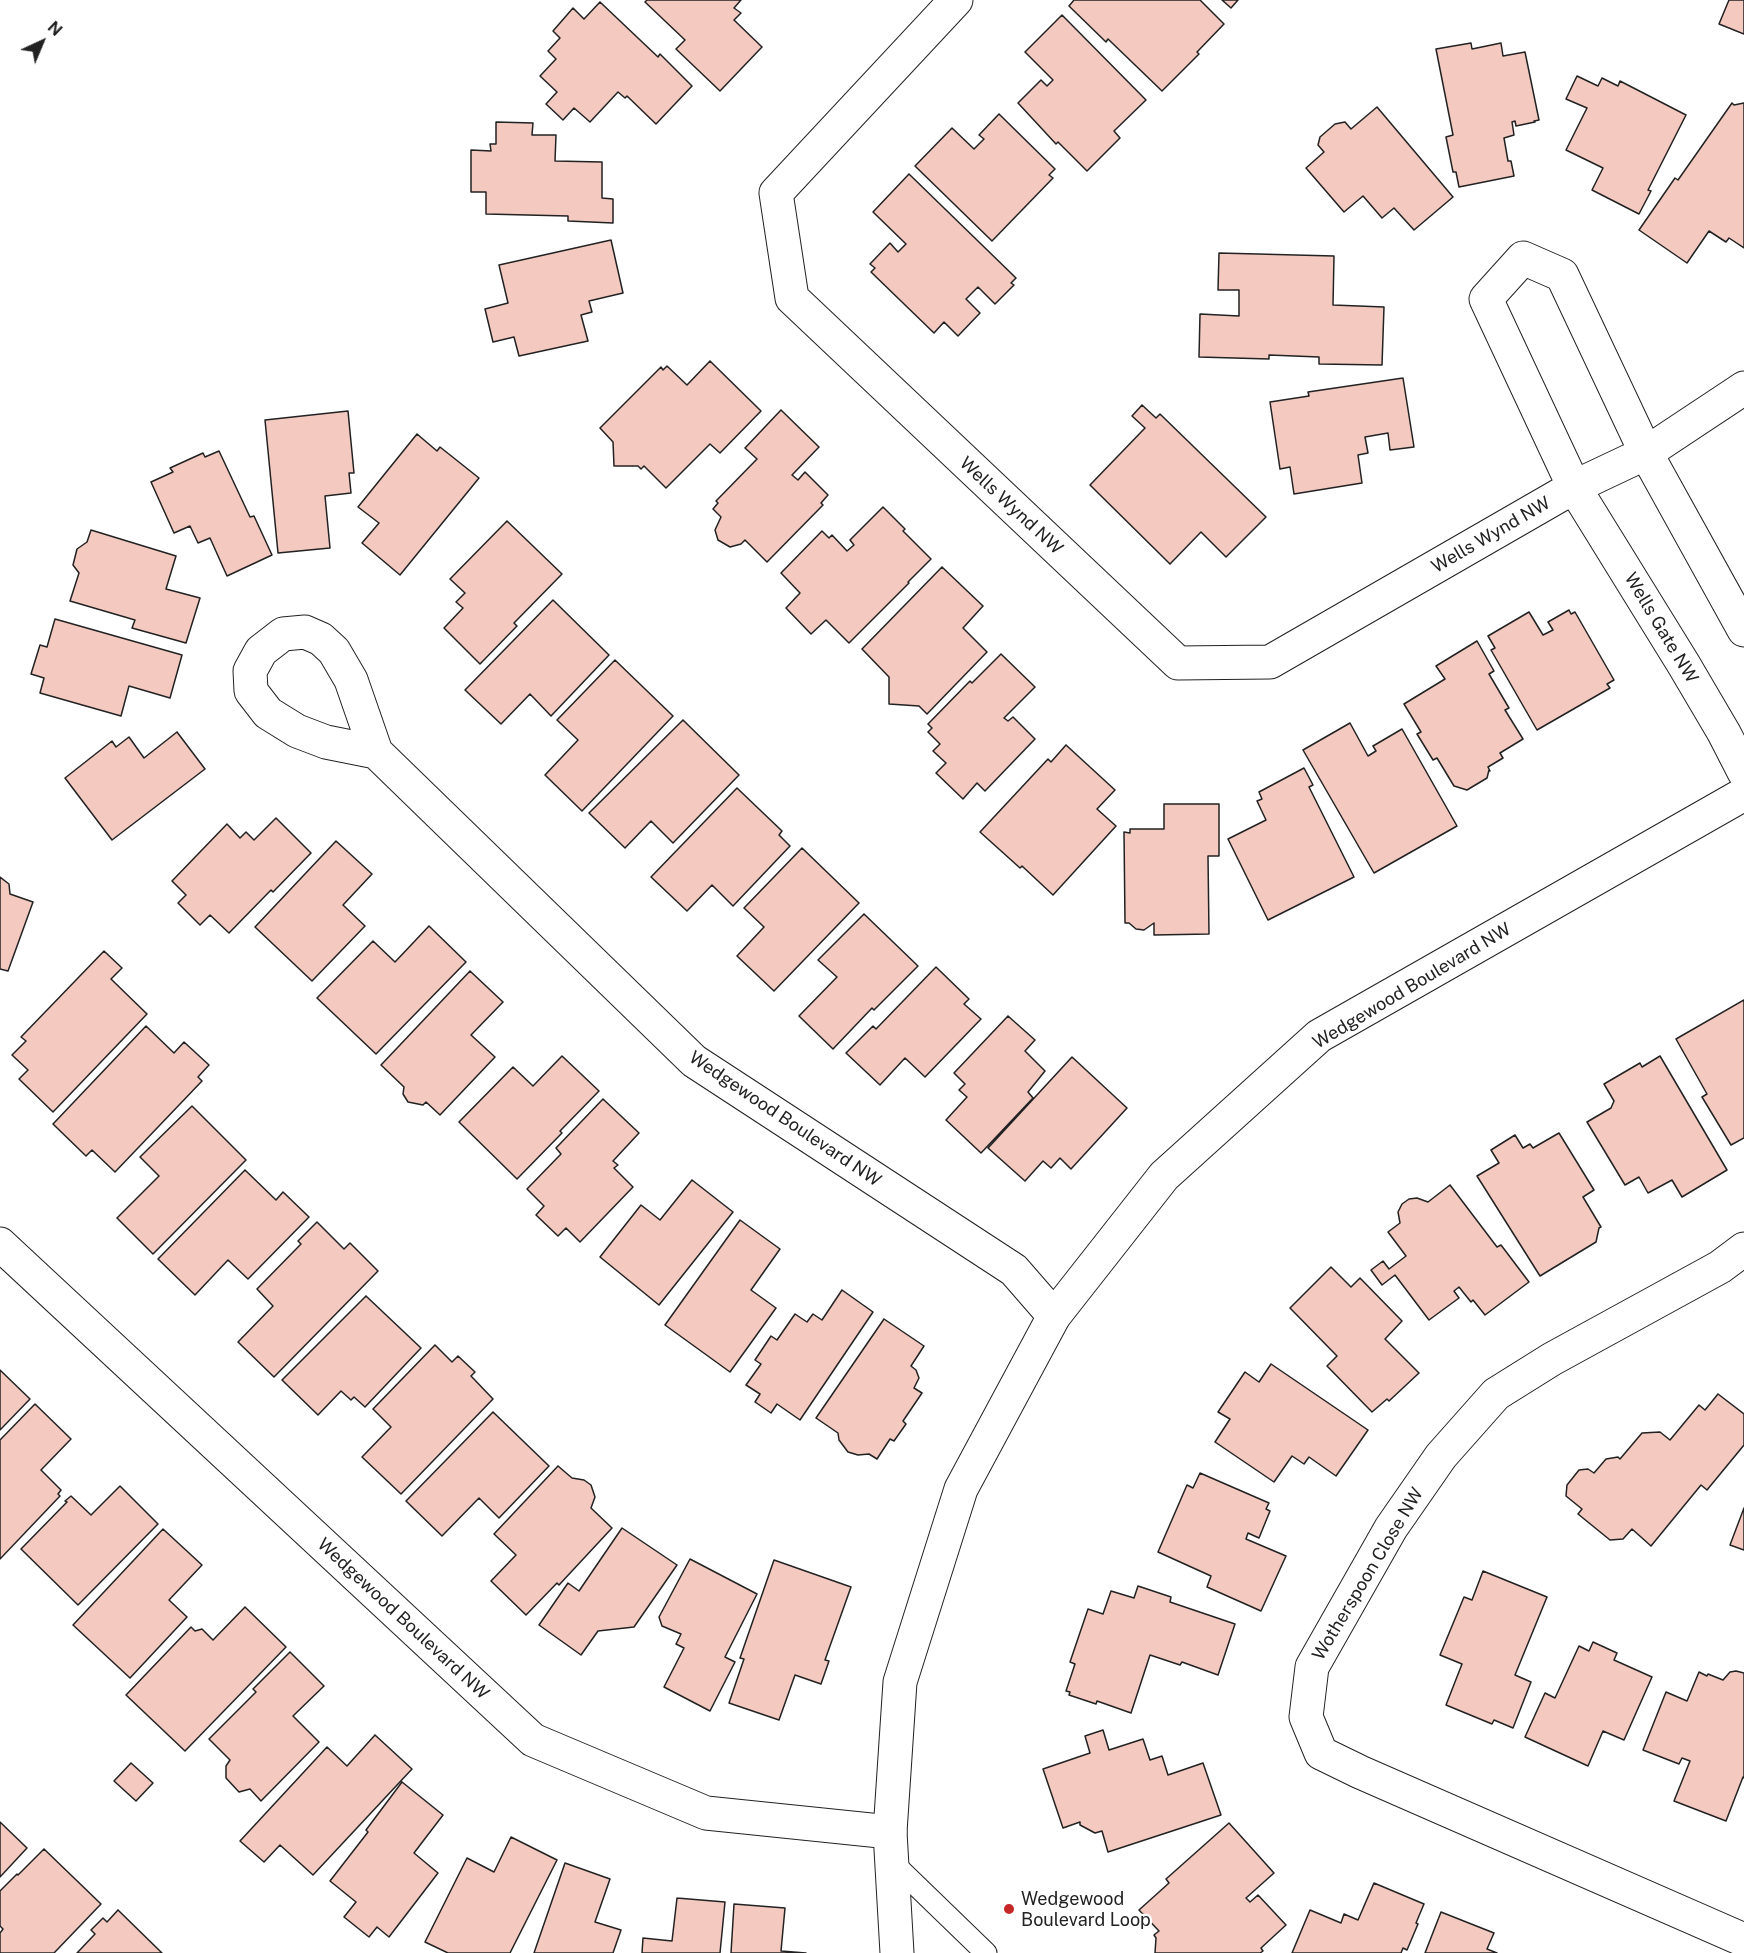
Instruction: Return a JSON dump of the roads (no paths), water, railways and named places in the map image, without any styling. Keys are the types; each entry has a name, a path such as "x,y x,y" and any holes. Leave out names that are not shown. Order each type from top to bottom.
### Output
{"street":[{"name":"Wells Wynd NW","path":"956,0 776,193 792,298 1178,663 1270,662 1574,487 1646,453 1744,388"},
{"path":"1574,487 1486,299 1523,258 1562,275 1646,453 1744,630"},
{"name":"Wells Gate NW","path":"1574,487 1684,665 1744,772"},
{"name":"Wedgewood Boulevard NW","path":"376,752 694,1061 1014,1270 1054,1316"},
{"name":"Wedgewood Boulevard NW","path":"897,1953 891,1847 900,1682 961,1489 1054,1316 1164,1176 1319,1036 1744,794"},
{"name":"Wedgewood Boulevard NW","path":"0,1244 533,1740 706,1813 891,1847"},
{"name":"Wotherspoon Close NW","path":"1736,1265 1552,1359 1496,1394 1441,1455 1391,1528 1312,1668 1306,1717 1322,1753 1360,1772 1744,1940"}],"lane":[{"path":"891,1847 986,1953"}],"place":[{"name":"Wedgewood Boulevard Loop","path":"1009,1909"}]}
